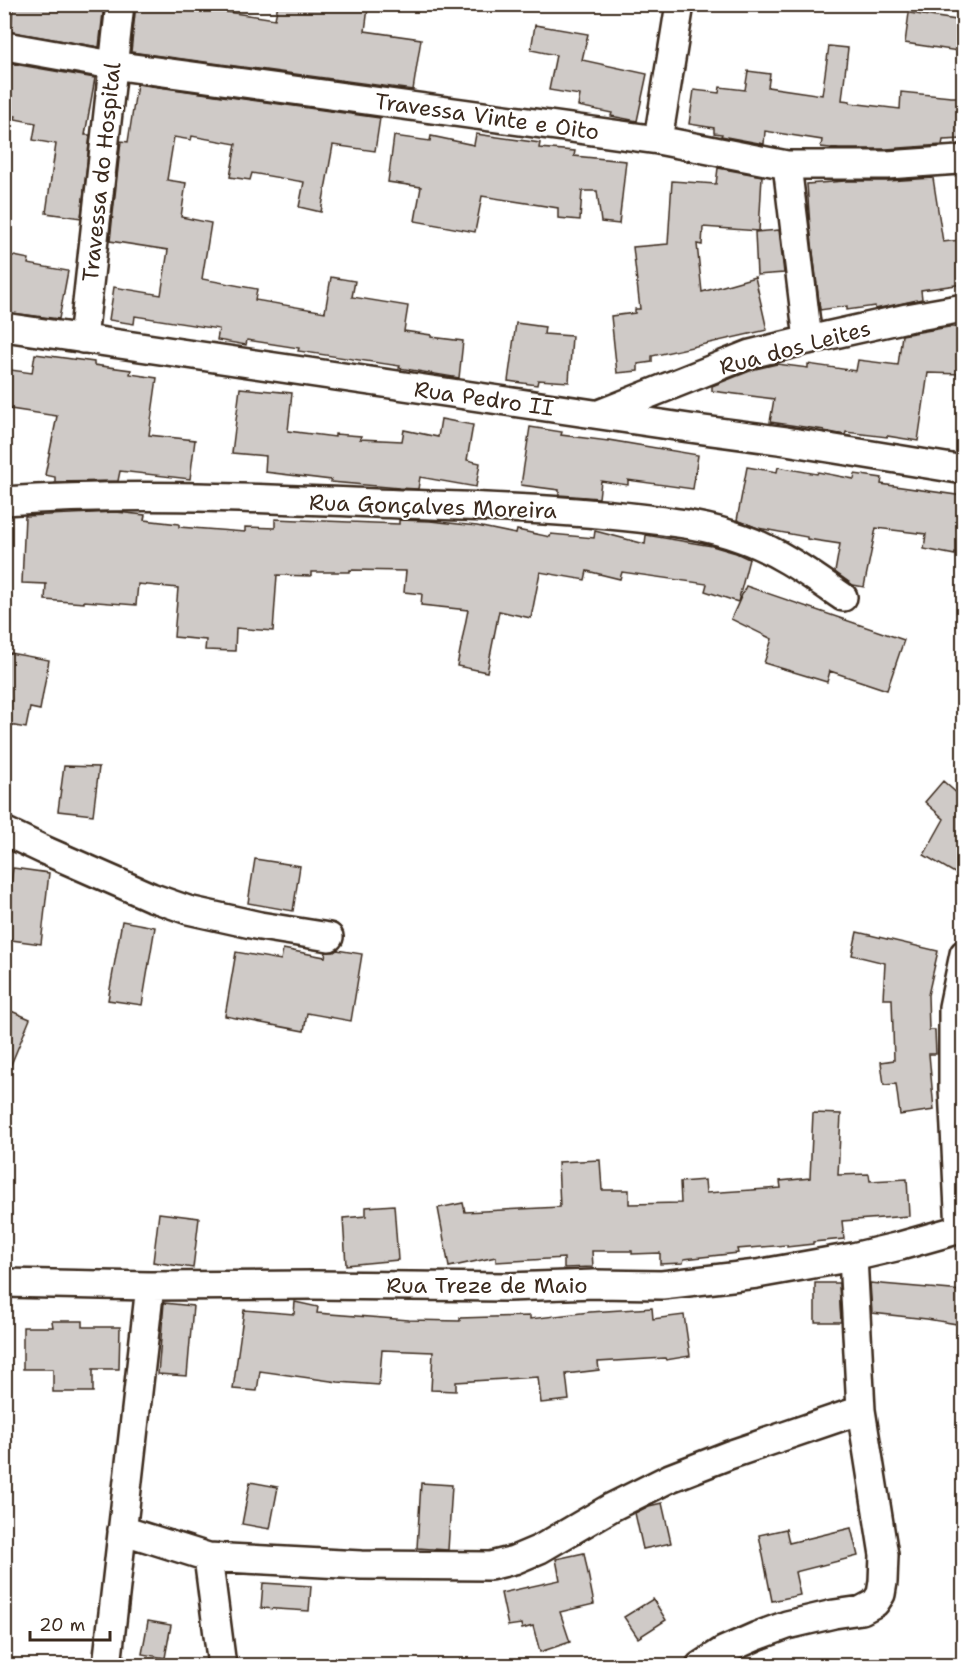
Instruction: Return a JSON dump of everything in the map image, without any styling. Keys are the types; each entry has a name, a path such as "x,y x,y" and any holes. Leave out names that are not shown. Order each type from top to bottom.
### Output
{"street":[{"name":"Travessa do Hospital","path":"83,339 120,4"},
{"path":"658,140 680,4"},
{"name":"Travessa Vinte e Oito","path":"11,47 112,65 658,140 788,165 888,165 963,158"},
{"path":"788,165 808,339"},
{"name":"Rua dos Leites","path":"597,414 750,354 808,339 963,308"},
{"name":"Rua Pedro II","path":"4,327 786,441 963,470"},
{"name":"Rua Gonçalves Moreira","path":"4,501 54,497 143,496 470,506 609,514 692,524 742,538 798,566 843,597"},
{"path":"4,831 188,910 260,926 329,937"},
{"path":"962,1231 953,1088 953,1007 963,954"},
{"name":"Rua Treze de Maio","path":"4,1283 150,1286 662,1285 757,1274 853,1257 962,1231"},
{"path":"700,1665 723,1651 787,1625 862,1610 874,1604 881,1594 884,1555 861,1410 853,1257"},
{"path":"107,1665 150,1286"},
{"path":"122,1530 208,1557 361,1565 490,1566 540,1550 612,1507 670,1478 729,1455 861,1410"},
{"path":"208,1557 222,1665"}],"building":[{"path":"13,4 104,4 99,47 11,32"},
{"path":"136,4 222,4 221,11 275,19 278,4 344,4 368,8 365,31 421,39 413,90 131,52"},
{"path":"909,13 963,21 958,51 905,43"},
{"path":"535,25 588,34 582,60 647,74 637,121 578,106 580,95 549,90 556,55 531,50"},
{"path":"829,46 848,48 842,100 900,109 901,92 963,97 963,139 943,140 942,145 886,149 839,149 821,147 822,140 765,131 764,144 721,136 722,134 714,133 714,128 689,124 694,90 719,93 720,87 745,90 748,71 770,74 768,87 822,95"},
{"path":"8,63 95,78 85,135 90,135 81,218 46,213 56,144 33,140 36,123 15,119 16,116 4,114 4,68 8,69"},
{"path":"137,84 380,118 375,151 333,145 321,212 299,207 304,182 252,173 250,180 230,177 236,144 192,136 191,140 174,137 167,180 186,183 181,217 211,223 202,279 257,289 255,300 325,312 331,277 355,281 352,297 408,306 404,331 463,341 459,378 399,368 400,366 298,351 299,348 247,340 246,345 217,340 219,329 135,316 134,324 109,320 114,287 161,295 168,250 110,241 121,141 128,142"},
{"path":"476,134 540,143 539,148 575,151 574,156 626,161 619,224 601,222 597,191 582,191 580,220 558,218 558,208 482,196 475,232 415,221 421,187 388,182 394,136 430,141 431,136 474,145"},
{"path":"718,168 762,176 759,231 703,227 702,245 697,244 702,292 755,277 767,330 652,356 652,362 638,364 638,371 617,373 611,316 635,313 635,309 640,309 633,247 668,244 672,181 716,184"},
{"path":"933,178 943,242 960,240 963,284 921,290 922,299 875,309 875,306 847,310 847,306 820,310 807,184"},
{"path":"779,230 784,273 757,275 755,232"},
{"path":"4,254 29,259 28,264 68,271 59,319 4,312"},
{"path":"516,323 545,327 544,334 572,336 569,382 538,380 537,385 508,381"},
{"path":"949,327 963,327 963,374 928,373 918,441 846,432 845,435 770,422 774,399 712,391 712,386 755,369 777,364 808,368 808,364 856,371 858,360 898,365 902,335"},
{"path":"35,354 94,362 94,365 131,370 130,374 157,378 149,435 195,440 190,479 120,471 118,481 55,482 55,477 45,475 57,416 4,408 4,369 32,373"},
{"path":"240,388 292,393 288,431 335,437 335,434 361,436 360,439 402,441 404,430 438,437 441,419 473,425 467,460 480,463 476,487 420,477 418,489 399,488 331,482 331,480 265,472 266,456 232,453"},
{"path":"530,427 562,432 561,435 608,440 698,455 693,489 628,480 628,485 601,481 599,498 559,495 559,490 521,485"},
{"path":"747,467 777,472 778,467 854,479 855,474 882,478 881,484 963,496 963,554 955,553 955,555 924,549 926,534 876,528 864,587 853,585 835,572 840,544 758,528 737,520"},
{"path":"116,512 145,515 144,520 179,524 179,527 245,532 245,527 275,528 275,519 399,524 399,520 430,521 477,526 516,534 517,530 550,537 551,534 594,538 595,531 645,544 646,535 712,546 749,559 738,602 705,591 707,584 622,572 620,579 587,571 585,580 540,572 531,618 499,611 487,672 457,666 468,610 421,605 422,594 404,592 406,571 350,570 350,572 311,572 311,576 277,575 273,631 236,628 235,651 205,650 206,640 174,637 178,588 138,584 136,605 45,600 46,584 22,583 25,516"},
{"path":"746,586 904,640 887,690 830,671 827,682 764,663 772,639 731,619"},
{"path":"4,652 49,660 40,710 30,708 26,728 4,724"},
{"path":"64,766 99,767 93,815 58,811"},
{"path":"943,781 959,795 963,787 963,878 924,855 944,819 925,802"},
{"path":"255,859 300,866 293,911 248,903"},
{"path":"13,868 49,873 41,944 4,939"},
{"path":"122,921 155,927 142,1005 108,1000"},
{"path":"857,932 938,951 928,995 929,1030 935,1030 936,1054 929,1054 934,1110 900,1115 896,1084 884,1085 881,1062 894,1060 892,999 883,999 885,963 852,955"},
{"path":"283,949 325,957 326,952 337,950 362,954 351,1021 307,1013 304,1031 225,1016 236,952 281,960"},
{"path":"4,1008 30,1019 5,1079 4,1079"},
{"path":"813,1113 841,1114 838,1175 869,1174 870,1181 907,1179 909,1216 842,1221 844,1239 787,1247 787,1245 737,1249 738,1253 684,1259 683,1263 660,1264 660,1253 632,1254 632,1251 592,1251 593,1267 564,1268 564,1258 496,1262 496,1257 449,1267 438,1208 463,1203 465,1212 560,1207 558,1162 600,1160 602,1190 629,1190 629,1204 681,1203 680,1182 705,1180 706,1193 781,1188 780,1181 810,1178"},
{"path":"394,1205 398,1260 346,1265 343,1218 366,1216 366,1207"},
{"path":"159,1213 199,1218 193,1268 153,1262"},
{"path":"815,1283 839,1283 841,1322 815,1322"},
{"path":"870,1283 963,1291 963,1325 872,1313"},
{"path":"295,1302 318,1307 317,1313 409,1320 460,1321 460,1318 530,1316 530,1319 652,1308 653,1319 684,1315 690,1356 666,1360 665,1358 598,1362 599,1370 566,1374 569,1400 541,1403 538,1377 456,1382 456,1391 431,1390 433,1352 382,1350 379,1385 338,1382 260,1371 257,1391 233,1389 244,1310 294,1314"},
{"path":"164,1303 193,1306 187,1376 158,1374"},
{"path":"52,1321 83,1321 83,1327 120,1327 119,1369 93,1369 93,1392 53,1392 53,1369 23,1369 23,1327 53,1327"},
{"path":"250,1482 278,1487 270,1529 242,1524"},
{"path":"421,1483 452,1485 448,1550 417,1548"},
{"path":"662,1503 671,1543 643,1549 635,1513"},
{"path":"851,1528 858,1556 795,1572 800,1595 772,1601 759,1535 786,1529 789,1543"},
{"path":"584,1553 594,1604 560,1612 570,1642 540,1652 533,1626 522,1629 521,1624 508,1626 501,1593 560,1580 556,1559"},
{"path":"263,1583 311,1586 309,1611 261,1608"},
{"path":"653,1599 666,1620 638,1638 624,1617"},
{"path":"148,1621 171,1625 165,1658 142,1654"}]}
